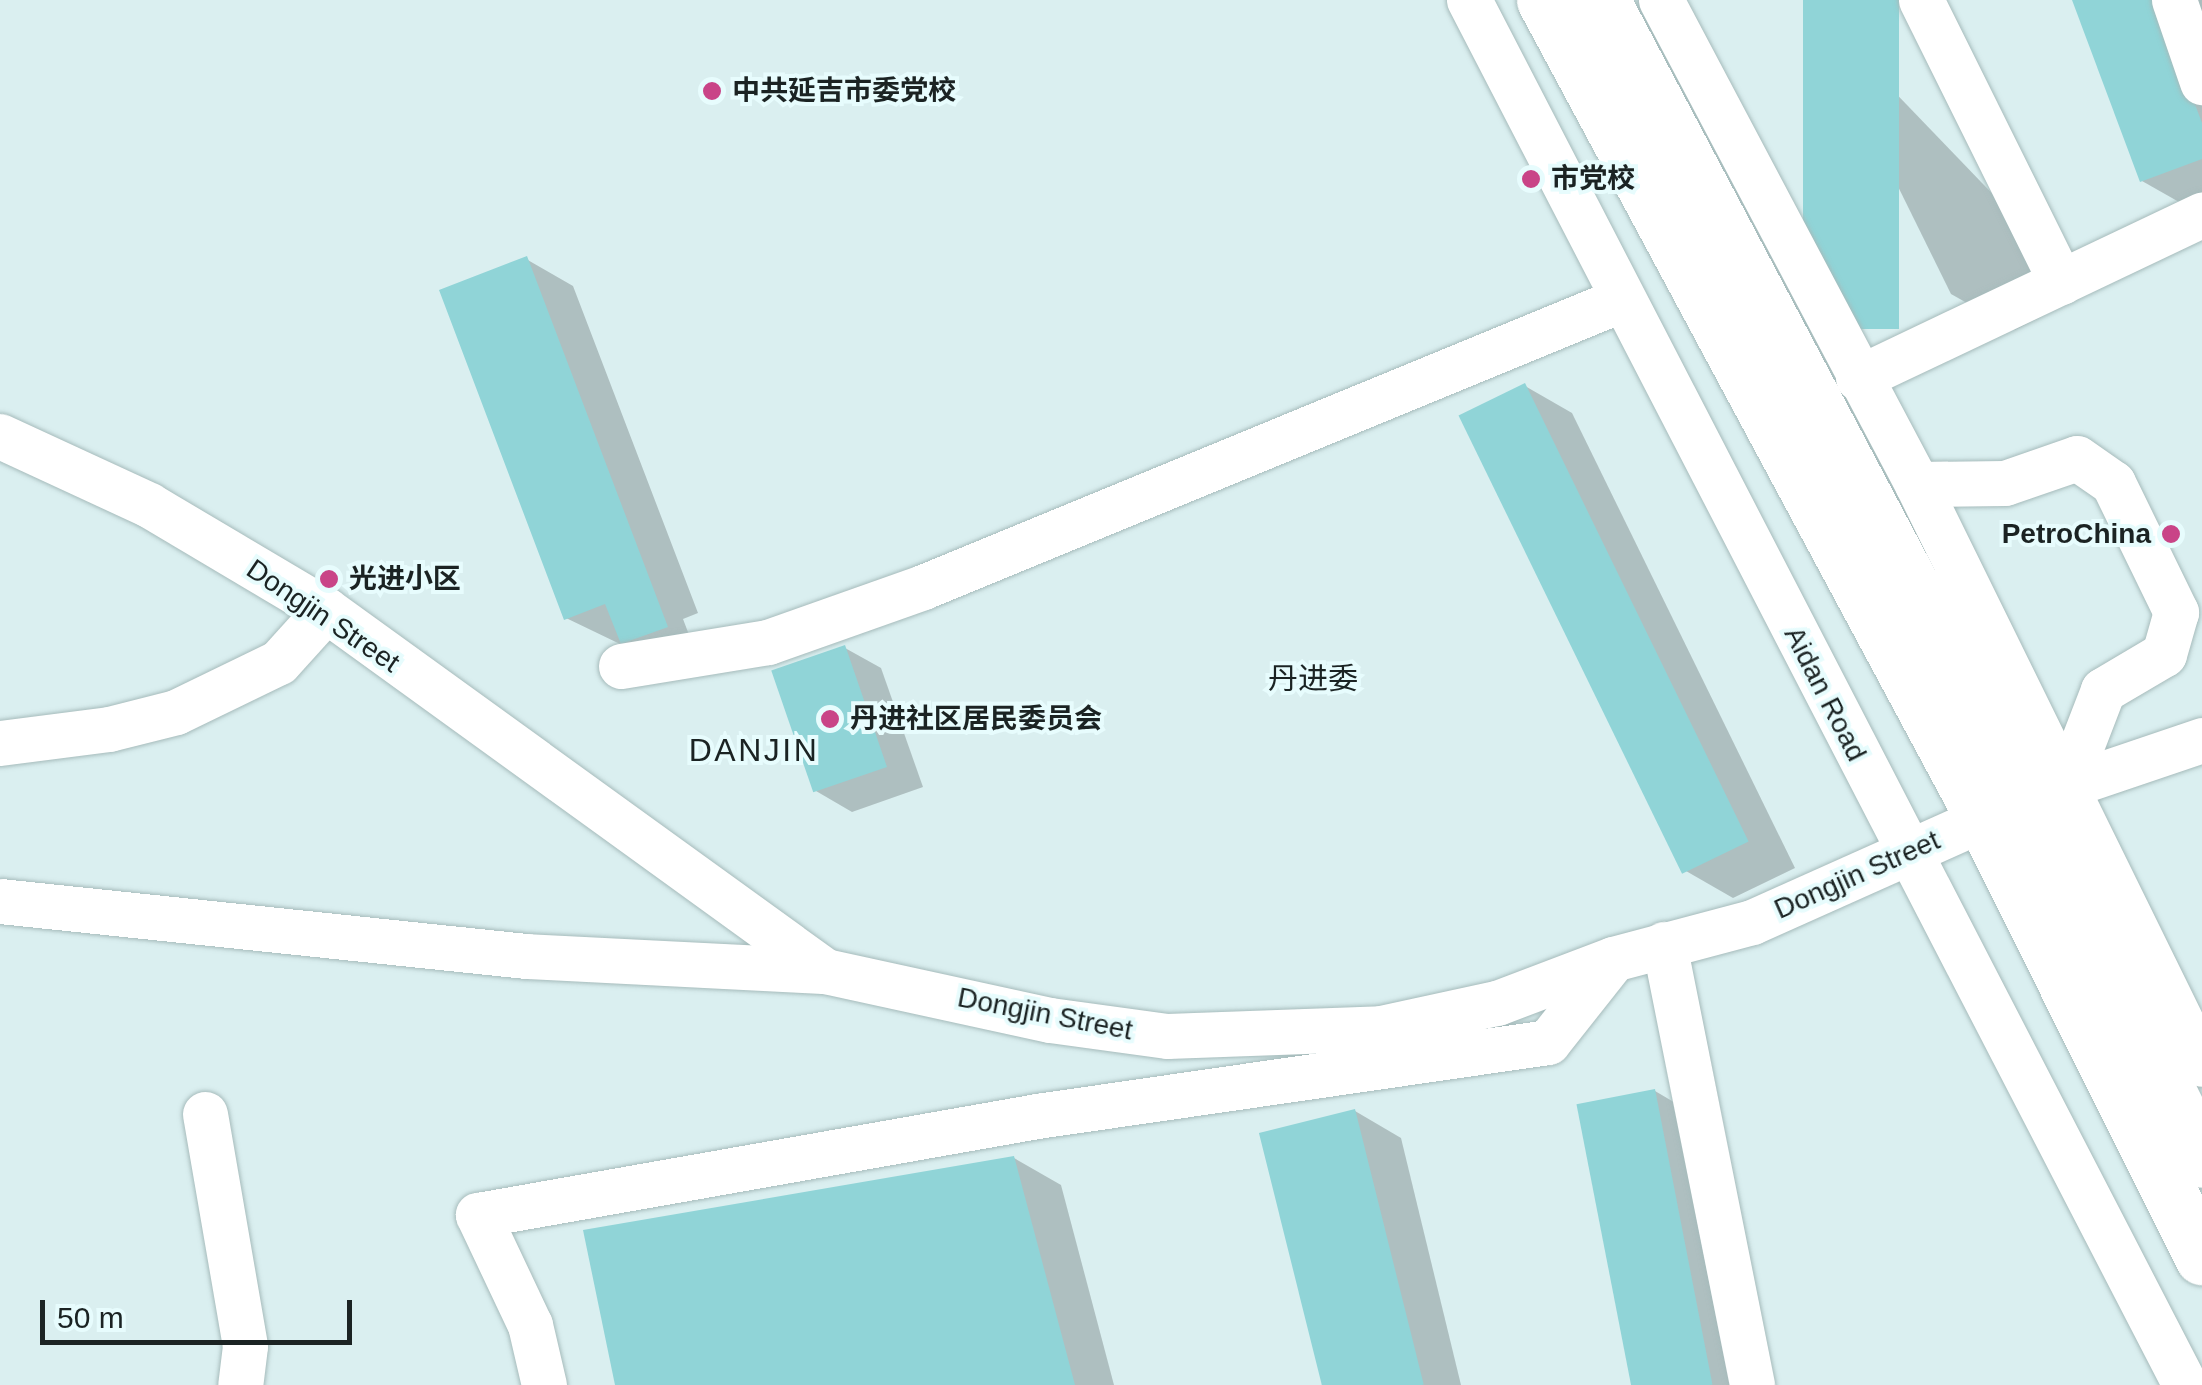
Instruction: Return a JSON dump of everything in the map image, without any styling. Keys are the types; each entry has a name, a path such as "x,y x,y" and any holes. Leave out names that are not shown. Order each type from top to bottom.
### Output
{"main road":[{"path":"1544,0 2025,801 2202,1257"},
{"path":"1602,0 2025,801 2202,1160"}],"street":[{"name":"Aidan Road","path":"1470,0 1620,300 2186,1385"},
{"path":"1662,0 1917,484 2025,801 2202,1064"},
{"path":"1921,0 2061,282"},
{"path":"2174,0 2202,82"},
{"path":"1858,378 2202,215"},
{"path":"621,666 768,642 906,593 1620,300"},
{"name":"Dongjin Street","path":"0,436 149,506 326,610 825,971 1050,1020 1167,1036 1280,1035 1381,1028 1498,1003 1613,959 1752,922 2025,801 2202,740"},
{"path":"1917,484 2005,483 2077,458 2114,483 2176,612 2164,654 2103,690 2025,801"},
{"path":"0,743 110,729 176,712 279,662 326,610"},
{"path":"0,901 526,956 825,971"},
{"path":"1664,944 1752,1385"},
{"path":"544,1385 530,1325 478,1215 1037,1116 1548,1042 1613,959"},
{"path":"206,1114 245,1346 240,1385"}],"building":[{"path":"1803,0 1899,0 1899,329 1803,329"},
{"path":"2072,0 2156,0 2202,123 2202,159 2140,182"},
{"path":"527,256 668,627 621,644 605,604 564,620 439,290"},
{"path":"1525,383 1749,841 1682,874 1458,415"},
{"name":"丹进社区居民委员会","path":"845,645 887,767 813,792 771,670"},
{"path":"1655,1089 1712,1384 1631,1385 1576,1104"},
{"path":"1355,1109 1424,1385 1322,1385 1259,1133"},
{"path":"1014,1156 1075,1385 615,1385 583,1230"}],"place":[{"name":"中共延吉市委党校","path":"712,91"},
{"name":"市党校","path":"1531,179"},
{"name":"PetroChina","path":"2171,534"},
{"name":"光进小区","path":"329,579"},
{"name":"丹进社区居民委员会","path":"830,719"}],"district":[{"name":"丹进委","path":"1313,679"},
{"name":"DANJIN","path":"754,750"}]}
